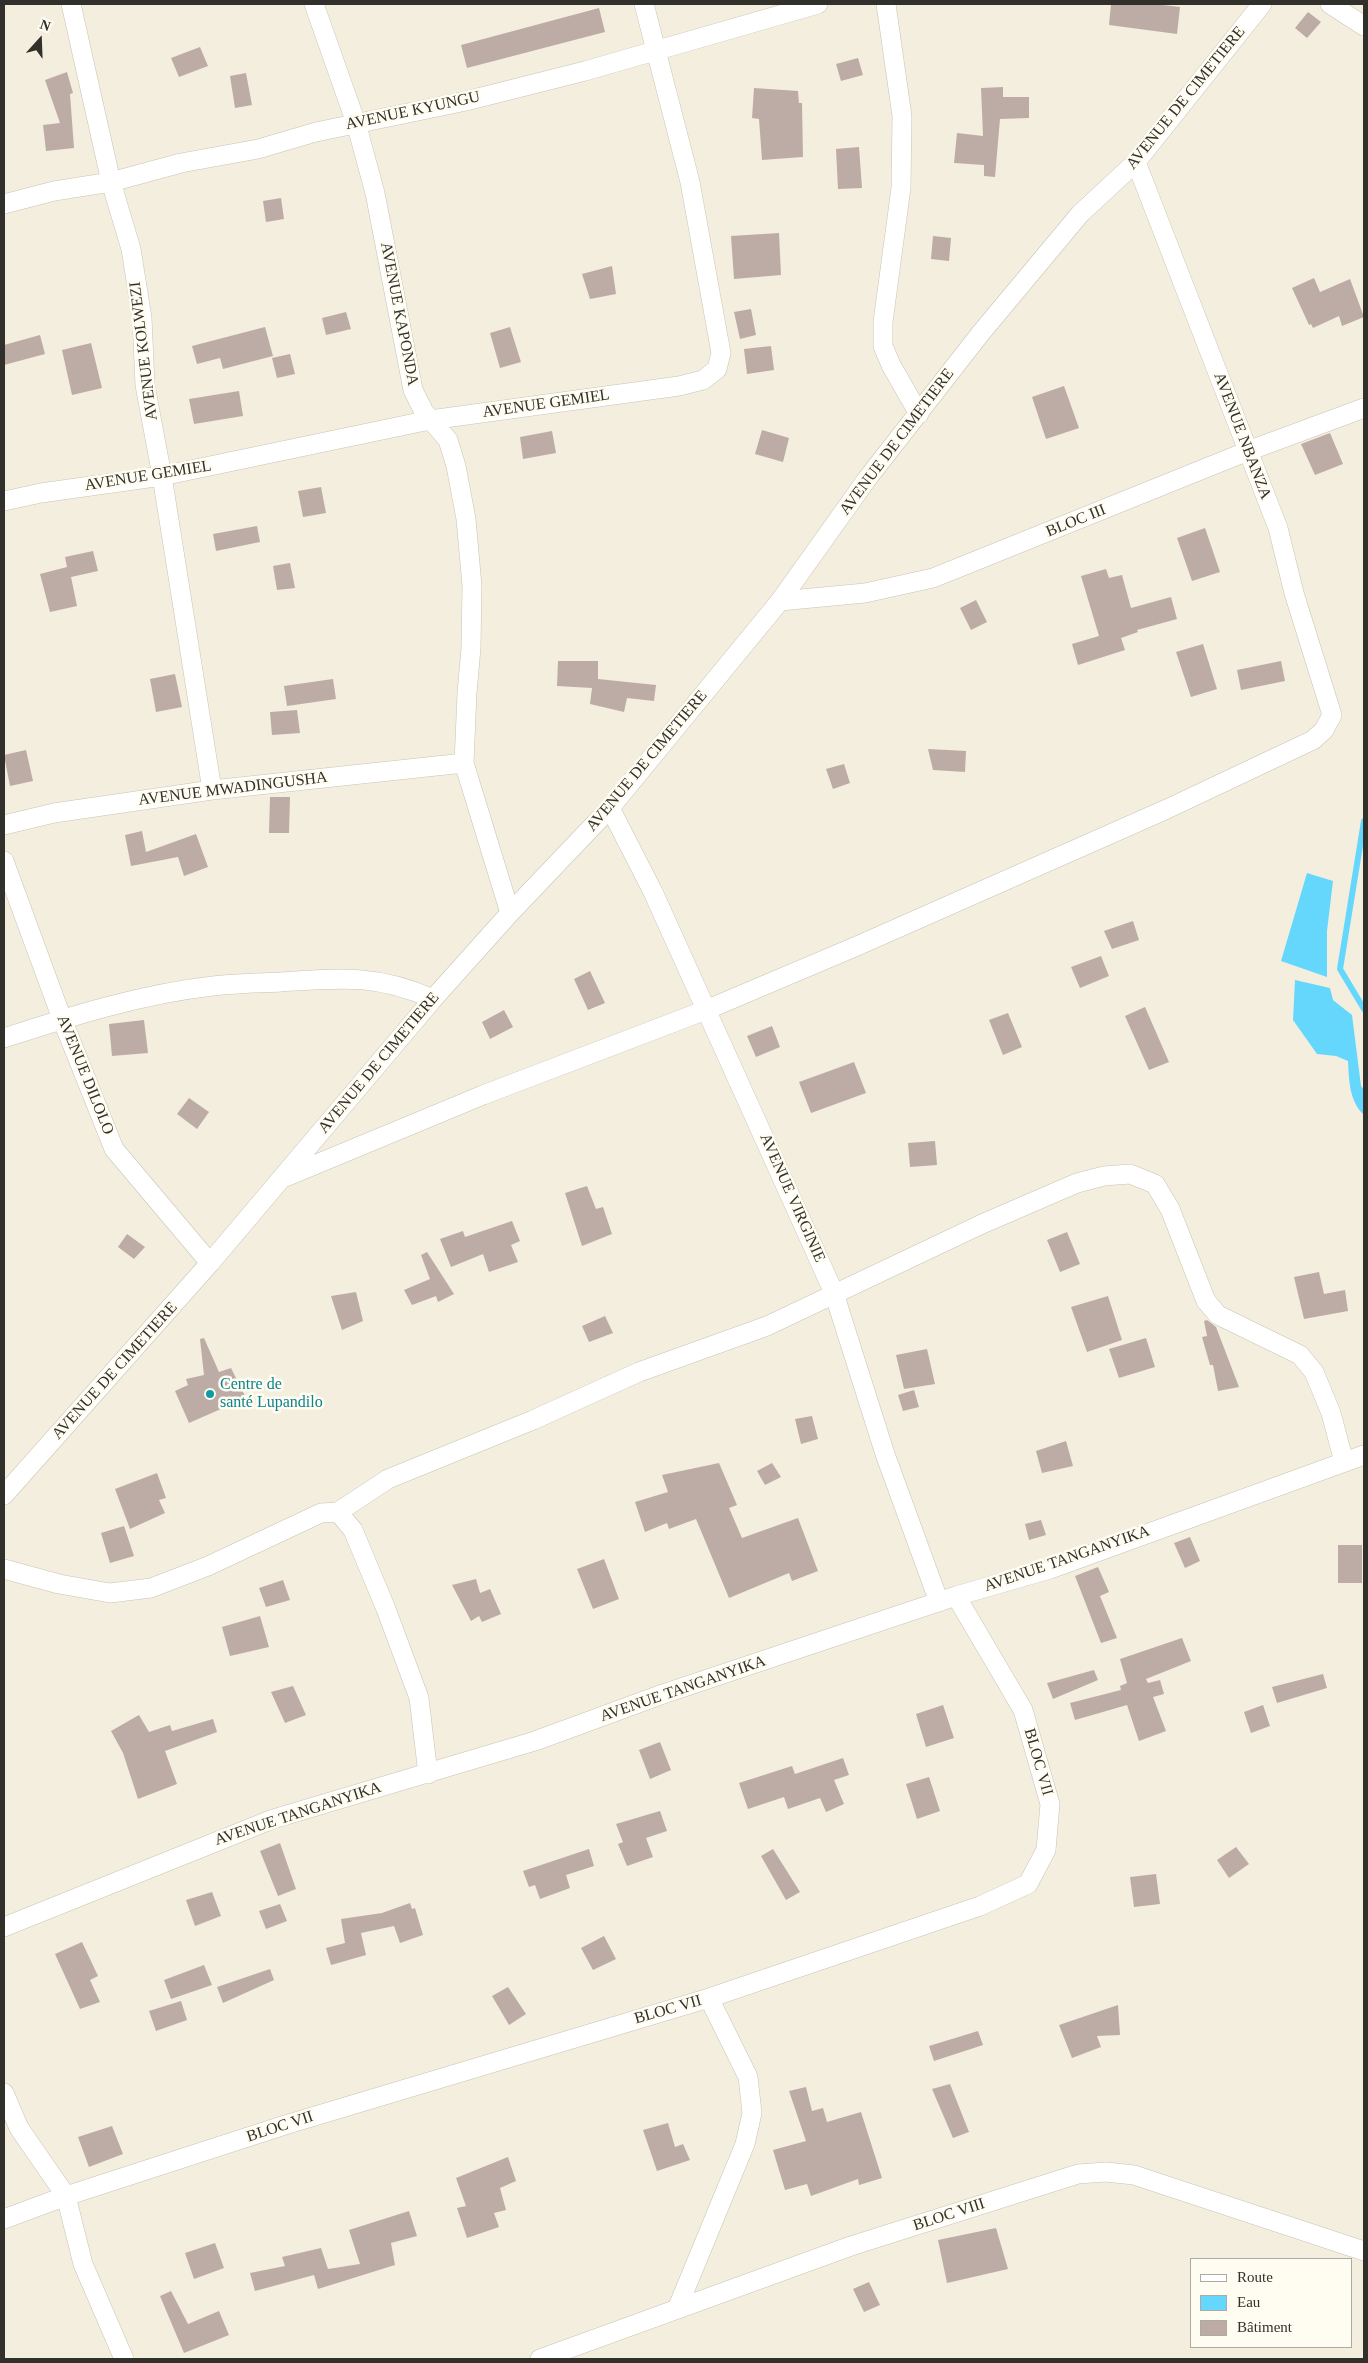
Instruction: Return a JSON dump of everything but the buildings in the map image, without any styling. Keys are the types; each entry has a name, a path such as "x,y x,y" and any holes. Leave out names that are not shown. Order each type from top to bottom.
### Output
{"street":[{"name":"AVENUE KOLWEZI","path":"71,4 111,182 130,249 142,318 145,385 162,476 212,790"},
{"name":"AVENUE KAPONDA","path":"314,4 356,123 375,193 413,390 424,412 448,440 456,466 466,519 472,586 472,639 464,763"},
{"name":"AVENUE GEMIEL","path":"4,501 41,493 162,476 430,420 679,386 703,380 717,369 721,353 690,182 644,4"},
{"name":"AVENUE KYUNGU","path":"4,204 54,191 111,182 181,163 258,149 316,132 484,96 585,71 818,4"},
{"path":"886,4 902,116 901,188 883,322 883,346 890,365 919,414"},
{"name":"AVENUE DE CIMETIERE","path":"4,1495 210,1263 433,998 510,912 610,808 780,601 867,479 980,334 1074,221 1136,162 1262,4"},
{"path":"1330,4 1364,26"},
{"name":"AVENUE NBANZA","path":"706,1010 866,942 1167,809 1313,740 1324,730 1332,715 1294,593 1278,528 1136,162"},
{"name":"BLOC III","path":"780,601 865,593 933,578 1248,451 1364,408"},
{"path":"464,763 510,912"},
{"name":"AVENUE MWADINGUSHA","path":"4,825 54,813 212,790 464,763"},
{"name":"AVENUE VIRGINIE","path":"610,808 653,892 834,1293 885,1454 948,1599"},
{"name":"AVENUE DILOLO","path":"4,861 62,1019 114,1149 210,1263"},
{"path":"4,1038 62,1019 149,997 213,986 333,978 374,980 406,987 433,998"},
{"path":"280,1180 483,1095 706,1010"},
{"path":"4,1569 59,1584 110,1593 151,1588 208,1566 321,1513 338,1512 388,1479 533,1420 639,1372 766,1326 982,1224 1077,1183 1104,1176 1130,1174 1155,1184 1170,1209 1206,1301 1218,1315 1300,1355 1314,1372 1331,1413 1344,1462"},
{"name":"AVENUE TANGANYIKA","path":"4,1926 273,1819 535,1741 663,1694 948,1599 1050,1569 1364,1455"},
{"path":"338,1512 354,1530 419,1698 428,1774"},
{"name":"BLOC VII","path":"4,2219 66,2196 295,2122 709,1998 980,1906 1028,1884 1046,1850 1050,1804 1023,1710 948,1599"},
{"path":"676,2309 745,2144 752,2113 748,2077 709,1998"},
{"path":"4,2094 19,2128 66,2196 83,2264 124,2359"},
{"name":"BLOC VIII","path":"540,2359 851,2246 1078,2174 1106,2172 1134,2175 1364,2252"}],"water":[{"path":"1307,873 1333,881 1327,931 1327,977 1281,961"},
{"path":"1295,980 1330,988 1333,1000 1352,1015 1361,1086 1364,1090 1364,1115 1353,1097 1348,1061 1336,1056 1317,1054 1293,1020"}],"waterway":[{"path":"1364,821 1340,969 1364,1009"}],"place":[{"name":"Centre de santé Lupandilo","path":"210,1394"}]}
